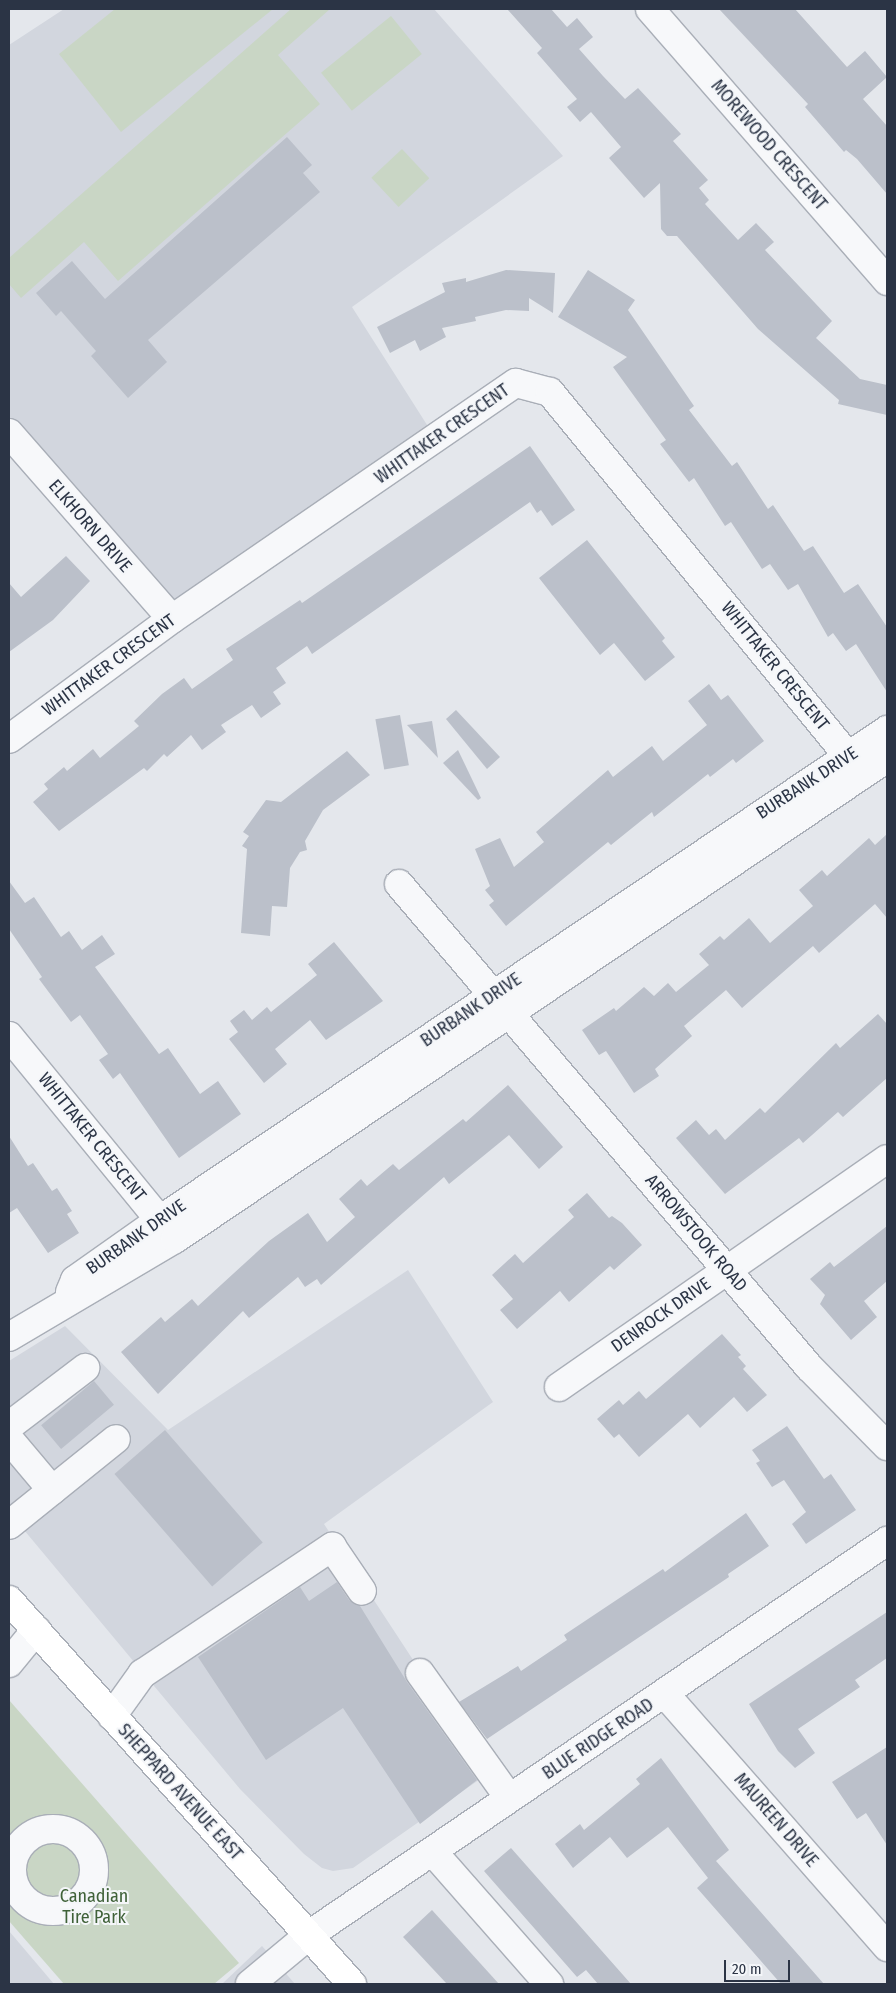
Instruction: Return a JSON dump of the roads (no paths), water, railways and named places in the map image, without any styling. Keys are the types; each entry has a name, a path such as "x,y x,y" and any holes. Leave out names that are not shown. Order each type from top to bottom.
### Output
{"main road":[{"name":"SHEPPARD AVENUE EAST","path":"9,1600 352,1984"}],"street":[{"name":"MOREWOOD CRESCENT","path":"650,9 887,281"},
{"name":"WHITTAKER CRESCENT","path":"9,739 172,619 516,383 550,392 856,765"},
{"name":"ELKHORN DRIVE","path":"9,433 172,619"},
{"name":"BURBANK DRIVE","path":"9,1337 66,1300 84,1296 168,1229 856,765 887,730"},
{"name":"BURBANK DRIVE","path":"856,765 887,758"},
{"name":"ARROWSTOOK ROAD","path":"399,884 809,1367 887,1446"},
{"name":"WHITTAKER CRESCENT","path":"9,1036 168,1229"},
{"name":"DENROCK DRIVE","path":"559,1387 726,1269 887,1159"},
{"path":"9,1426 85,1368"},
{"path":"9,1439 52,1490"},
{"path":"9,1525 116,1439"},
{"name":"BLUE RIDGE ROAD","path":"250,1984 309,1935 887,1541"},
{"path":"112,1716 142,1674 340,1542 362,1591"},
{"path":"9,1663 36,1630"},
{"path":"420,1673 509,1798"},
{"name":"MAUREEN DRIVE","path":"665,1694 887,1947"},
{"path":"433,1852 550,1984"}],"park label":[{"name":"Canadian Tire Park","path":"94,1907"}]}
